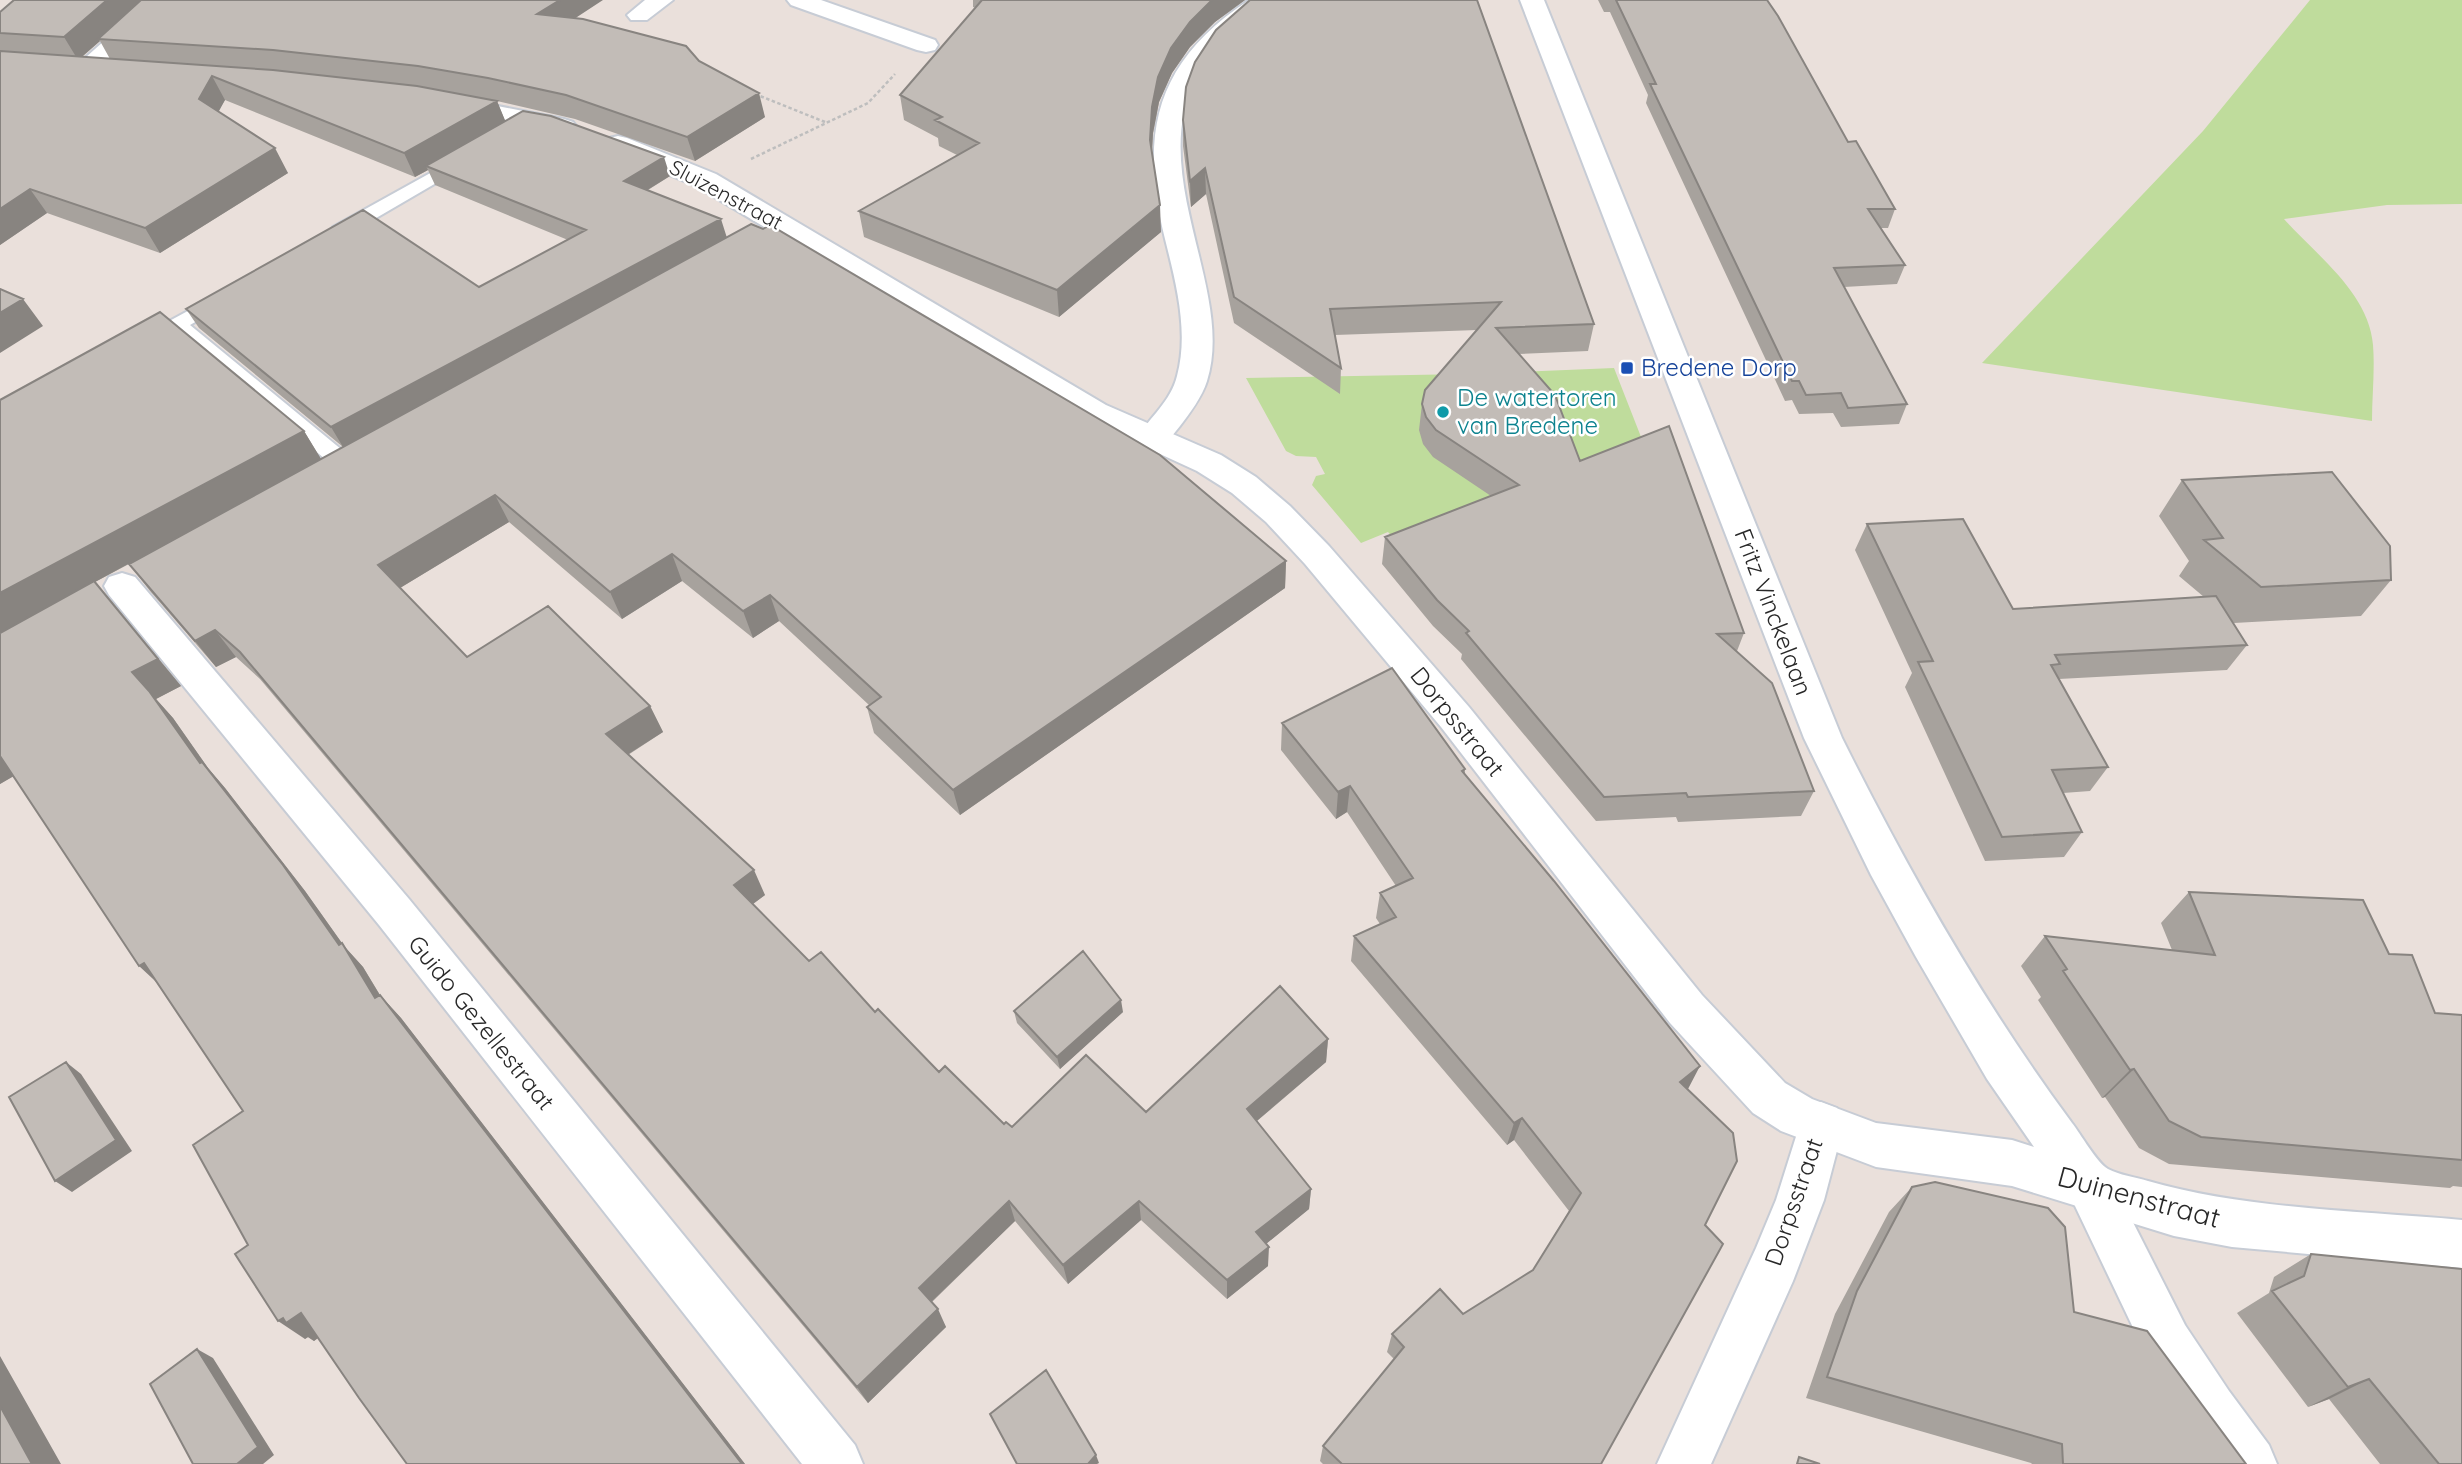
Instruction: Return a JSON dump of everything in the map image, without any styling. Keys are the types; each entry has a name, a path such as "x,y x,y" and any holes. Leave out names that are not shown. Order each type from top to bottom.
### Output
{"street":[{"path":"122,74 73,70 164,0"},
{"path":"639,15 661,0"},
{"path":"799,0 926,45"},
{"path":"1153,438 1186,392 1193,377 1196,360 1195,318 1186,262 1172,207 1167,160 1169,120 1177,90 1187,70 1214,36 1227,23 1265,0"},
{"name":"Fritz Vinckelaan","path":"1532,0 1823,738 1858,811 1914,914 1990,1042 2090,1185 2167,1343 2210,1410 2250,1464"},
{"name":"Sluizenstraat","path":"431,102 532,119 612,141 706,180 1096,412 1153,438"},
{"path":"744,244 780,224"},
{"name":"Dorpsstraat","path":"1153,438 1209,463 1244,485 1278,514 1326,565 1455,717 1628,937 1735,1065 1769,1098 1797,1116 1821,1124 1800,1200 1775,1264 1684,1464"},
{"name":"Guido Gezellestraat","path":"121,587 192,668 471,1010 836,1464"},
{"name":"Duinenstraat","path":"1821,1124 1876,1145 2012,1163 2174,1212 2232,1223 2462,1244"}],"lane":[{"path":"508,134 532,119"},
{"path":"319,243 473,155"},
{"path":"130,351 236,290"},
{"path":"177,324 345,464"}],"path":[{"path":"706,180 868,103 901,66 926,45"},
{"path":"754,94 825,122"}],"green space":[{"path":"2310,0 2462,0 2462,204 2387,205 2284,219 2339,276 2362,308 2373,345 2372,421 1982,363 2203,131"},
{"path":"1614,368 1643,442 1407,554 1388,532 1361,543 1312,485 1316,476 1325,474 1316,457 1296,456 1286,451 1246,378 1467,374"}],"building":[{"path":"14,0 107,0 64,37 0,33 0,12"},
{"path":"141,0 560,0 537,14 583,19 686,46 699,61 759,93 687,137 566,95 418,66 273,50 98,39"},
{"path":"982,0 1212,0 1190,22 1171,48 1158,77 1152,107 1150,140 1160,205 1057,290 859,211 979,143 935,120 942,117 900,95"},
{"path":"1250,0 1477,0 1594,324 1496,328 1555,395 1580,461 1669,426 1744,633 1717,634 1772,683 1814,791 1688,797 1686,793 1604,797 1466,633 1469,631 1437,600 1385,537 1519,485 1436,430 1426,417 1422,404 1425,390 1501,302 1330,309 1341,368 1234,297 1205,168 1190,181 1183,120 1186,87 1195,62 1216,30"},
{"path":"1616,0 1767,0 1848,142 1856,141 1895,209 1868,209 1905,265 1834,268 1907,404 1848,408 1841,393 1806,395 1799,381 1792,381 1650,84 1656,84"},
{"path":"0,51 273,70 417,86 497,101 404,153 212,76 199,99 275,148 145,228 30,189 0,209"},
{"path":"523,111 551,116 664,157 624,181 721,219 331,427 186,309 363,210 479,287 586,230 426,166"},
{"path":"751,224 763,229 770,225 1160,455 1286,561 953,790 867,707 881,697 770,595 743,611 672,554 610,592 495,495 378,565 467,657 548,606 650,706 606,734 754,870 734,885 809,961 821,952 875,1012 878,1009 939,1072 945,1066 1004,1124 1006,1122 1012,1127 1086,1055 1146,1112 1280,986 1328,1039 1247,1109 1311,1189 1256,1232 1269,1247 1227,1280 1139,1201 1063,1265 1009,1201 919,1288 938,1309 857,1387 240,652 215,630 195,641 129,564"},
{"path":"0,289 23,299 0,313"},
{"path":"160,312 304,431 0,593 0,400"},
{"path":"2332,472 2390,546 2391,580 2261,587 2204,540 2223,538 2182,480"},
{"path":"1963,519 2013,609 2216,596 2247,645 2055,655 2060,664 2051,665 2108,767 2052,770 2082,832 2002,837 1918,662 1933,661 1867,524"},
{"path":"94,581 158,659 132,672 149,691 200,763 202,762 283,865 339,945 342,943 375,998 380,995 742,1464 407,1464 301,1313 286,1323 283,1318 278,1321 235,1254 248,1245 193,1145 243,1111 144,963 139,966 0,756 0,633"},
{"path":"1392,668 1465,769 1462,771 1554,881 1700,1066 1680,1082 1733,1133 1737,1161 1705,1225 1723,1244 1601,1464 1342,1464 1323,1446 1404,1347 1392,1334 1440,1289 1463,1314 1533,1270 1581,1193 1522,1118 1514,1123 1354,936 1396,917 1380,893 1413,878 1350,786 1338,792 1282,723"},
{"path":"2189,892 2363,900 2389,954 2412,955 2435,1013 2462,1015 2462,1160 2201,1137 2169,1121 2134,1069 2130,1070 2063,971 2067,969 2045,936 2215,955"},
{"path":"1083,951 1121,1000 1057,1057 1014,1011"},
{"path":"66,1062 116,1140 55,1181 9,1097"},
{"path":"1935,1182 2048,1208 2065,1227 2074,1312 2147,1331 2246,1464 2063,1464 2062,1444 1827,1377 1857,1291 1912,1187"},
{"path":"2311,1254 2462,1269 2462,1464 2439,1464 2369,1379 2348,1387 2272,1291 2304,1276"},
{"path":"197,1349 258,1447 237,1464 193,1464 150,1384"},
{"path":"1046,1370 1096,1455 1088,1464 1017,1464 990,1414"},
{"path":"0,1406 32,1464 0,1464"},
{"path":"1799,1457 1820,1464 1797,1464"}],"place":[{"name":"Bredene Dorp","path":"1627,368"},
{"name":"De watertoren van Bredene","path":"1443,412"}]}
